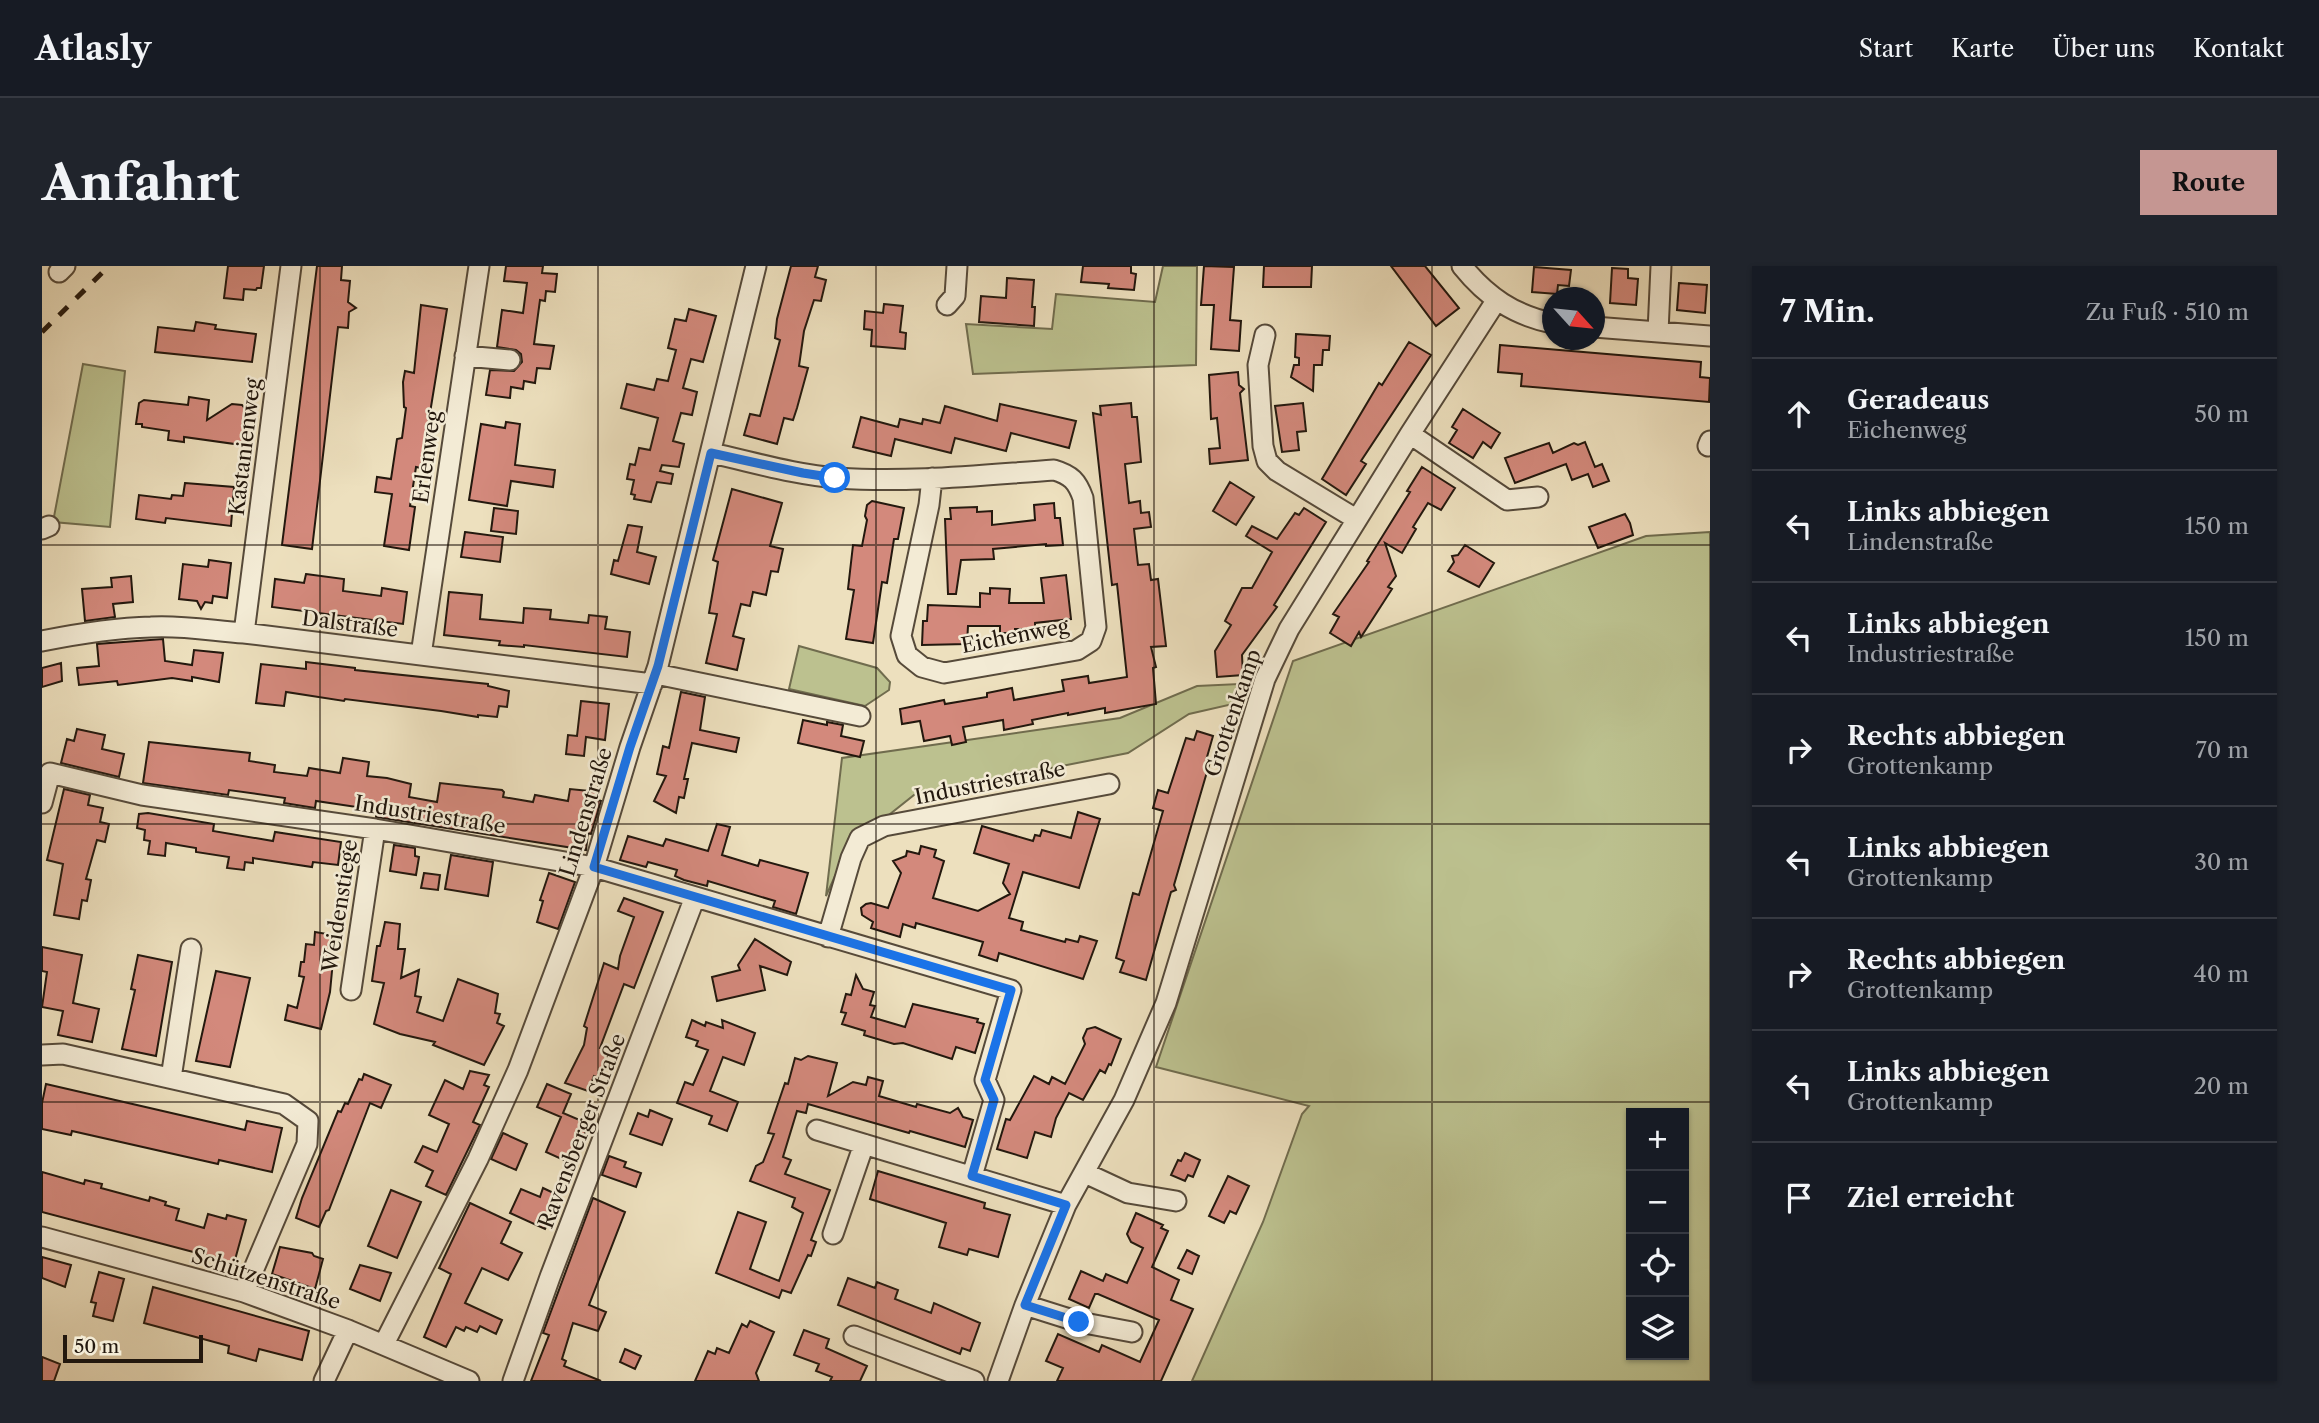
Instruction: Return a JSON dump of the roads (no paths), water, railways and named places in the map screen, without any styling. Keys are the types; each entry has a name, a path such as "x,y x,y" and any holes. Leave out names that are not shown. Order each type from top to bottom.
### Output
{"street":[{"name":"Kastanienweg","path":"244,633 291,266"},
{"name":"Erlenweg","path":"421,656 479,266"},
{"name":"Lindenstraße","path":"384,1344 478,1159 517,1070 594,867 630,747 654,679 757,266"},
{"path":"947,305 955,296 957,266"},
{"path":"1462,266 1496,301 1542,321"},
{"path":"1658,332 1661,266"},
{"name":"Grottenkamp","path":"998,1381 1025,1305 1066,1205 1124,1100 1166,1003 1265,679 1289,629 1356,519 1496,301"},
{"path":"1605,328 1710,336"},
{"path":"1265,335 1258,365 1263,446 1267,461 1277,471 1356,519"},
{"path":"465,356 510,360"},
{"path":"1410,434 1507,500 1538,498"},
{"name":"Eichenweg","path":"711,453 835,478 932,478 1054,470 1068,474 1078,484 1083,498 1096,627 1091,641 1077,650 944,673 922,667 907,655 901,636 929,505 932,478"},
{"name":"Dalstraße","path":"42,642 71,635 152,627 244,633 421,656 654,679 860,716"},
{"name":"Industriestraße","path":"42,803 50,772 142,795 375,828 594,867 1011,990 985,1080 994,1100 972,1176"},
{"name":"Industriestraße","path":"828,937 851,858 860,838 884,826 1109,784"},
{"name":"Weidenstiege","path":"351,990 375,828"},
{"name":"Ravensberger Straße","path":"513,1381 695,897"},
{"path":"171,1078 191,949"},
{"path":"42,1055 63,1054 284,1104 308,1121 307,1144 244,1292"},
{"path":"817,1130 1066,1205"},
{"path":"833,1234 864,1144"},
{"path":"1085,1173 1128,1193 1176,1201"},
{"name":"Schützenstraße","path":"42,1237 244,1292 384,1344 469,1381"},
{"path":"1025,1305 1079,1322 1132,1332"},
{"path":"324,1381 348,1330"},
{"path":"854,1336 974,1381"}],"railway":[{"path":"42,332 109,266"}]}
